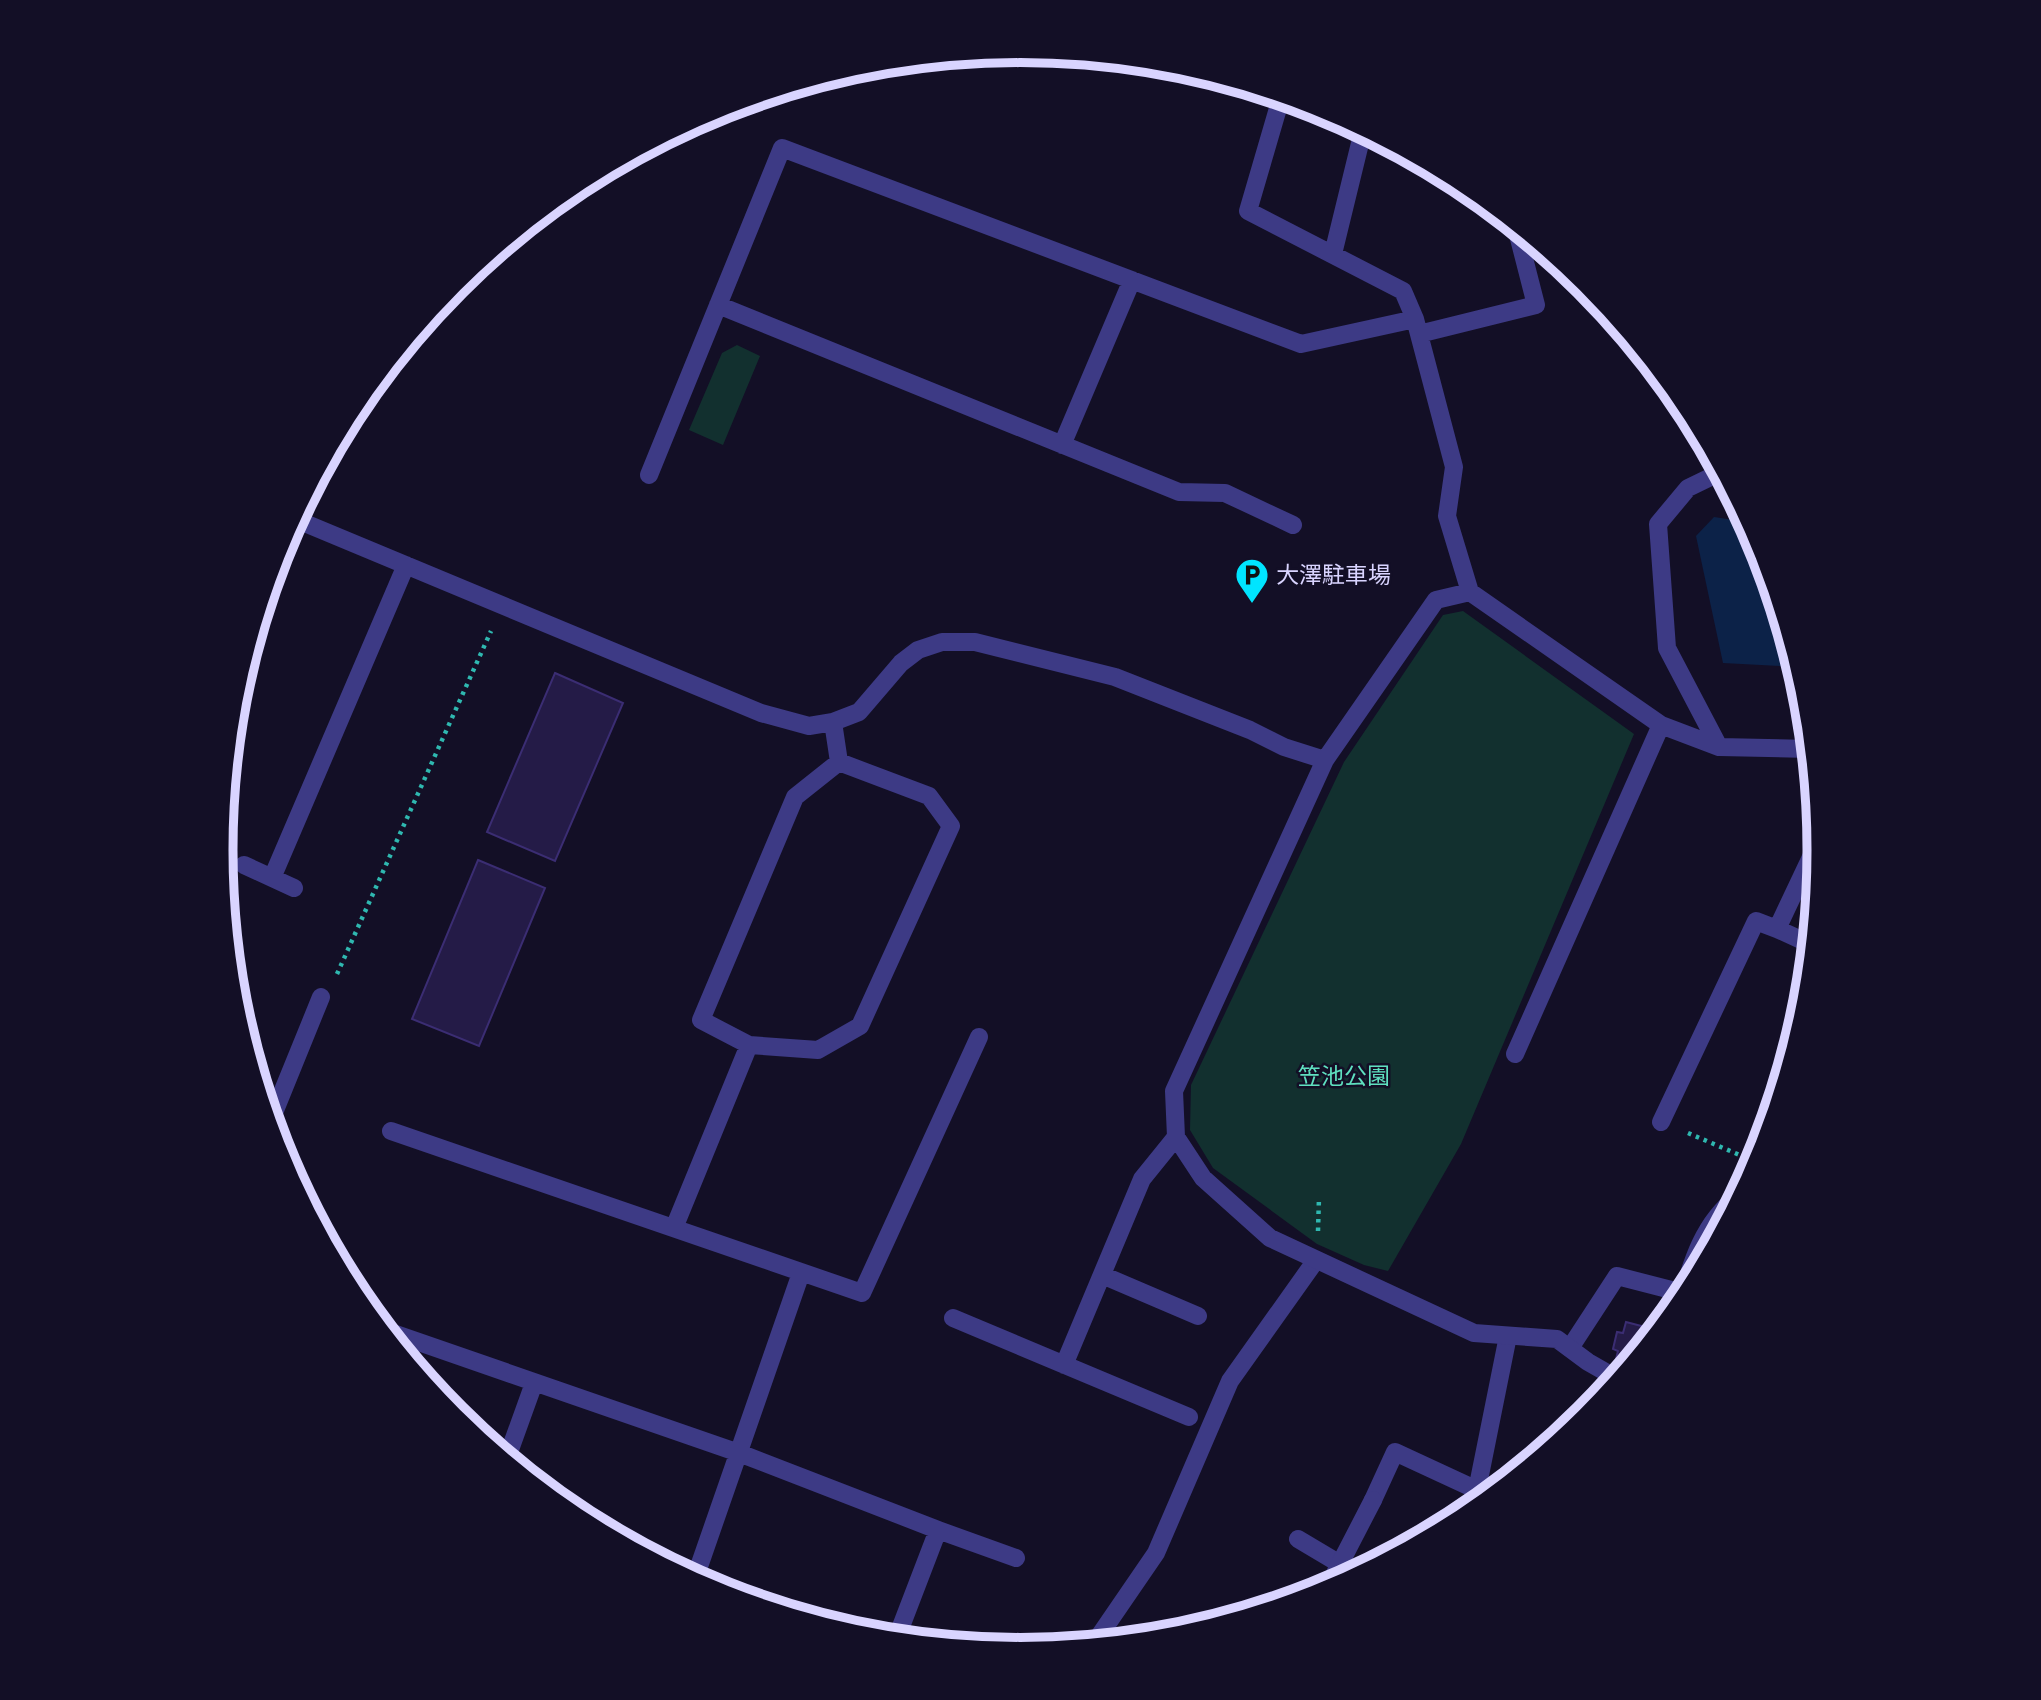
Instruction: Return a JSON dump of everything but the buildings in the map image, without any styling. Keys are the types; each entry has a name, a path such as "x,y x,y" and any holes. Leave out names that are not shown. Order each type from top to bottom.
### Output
{"street":[{"path":"1278,107 1248,211 1403,291 1417,327 1454,467 1447,516 1470,592 1661,725 1719,747 1801,749"},
{"path":"1333,254 1361,140"},
{"path":"649,475 782,149 1301,344 1417,327 1536,305 1523,245"},
{"path":"1062,445 1132,280"},
{"path":"718,305 1179,492 1225,493 1293,525"},
{"path":"1712,476 1688,488 1658,524 1667,648 1719,747"},
{"path":"305,523 761,713 808,726 833,722 859,712 901,663 918,650 942,642 975,642 1115,677 1250,730 1284,747 1325,760"},
{"path":"272,878 406,565"},
{"path":"1470,592 1436,600 1325,760 1174,1091 1176,1138 1203,1178 1270,1238 1474,1333 1557,1339 1608,1373"},
{"path":"833,722 839,762"},
{"path":"1516,1054 1661,725"},
{"path":"839,762 929,796 951,826 860,1026 818,1050 749,1045 701,1020 795,797 839,762"},
{"path":"244,864 294,888"},
{"path":"1777,929 1807,865"},
{"path":"1661,1122 1756,921 1802,940"},
{"path":"276,1107 321,997"},
{"path":"391,1130 862,1293 979,1037"},
{"path":"674,1228 749,1045"},
{"path":"1064,1365 1142,1179 1176,1138"},
{"path":"1694,1257 1711,1226"},
{"path":"1103,1632 1156,1553 1230,1381 1316,1260"},
{"path":"699,1568 801,1273"},
{"path":"1102,1275 1198,1316"},
{"path":"1570,1348 1616,1276 1671,1293"},
{"path":"953,1318 1210,1427"},
{"path":"1483,1486 1508,1336"},
{"path":"403,1338 739,1453 1016,1558"},
{"path":"510,1449 534,1383"},
{"path":"1336,1571 1395,1452 1476,1491"},
{"path":"901,1627 938,1530"},
{"path":"1298,1539 1340,1563"}],"path":[{"path":"321,997 329,992 485,644 497,603"},
{"path":"1661,1122 1745,1157"}],"green space":[{"path":"737,345 760,356 723,445 689,430 722,353"},
{"name":"笠池公園","path":"1463,611 1634,734 1461,1144 1388,1271 1364,1265 1317,1244 1213,1168 1190,1130 1191,1085 1344,762 1443,615"}],"water":[{"path":"1714,517 1734,520 1766,597 1785,666 1723,663 1696,536"}],"place":[{"name":"大澤駐車場","path":"1252,605"}]}
